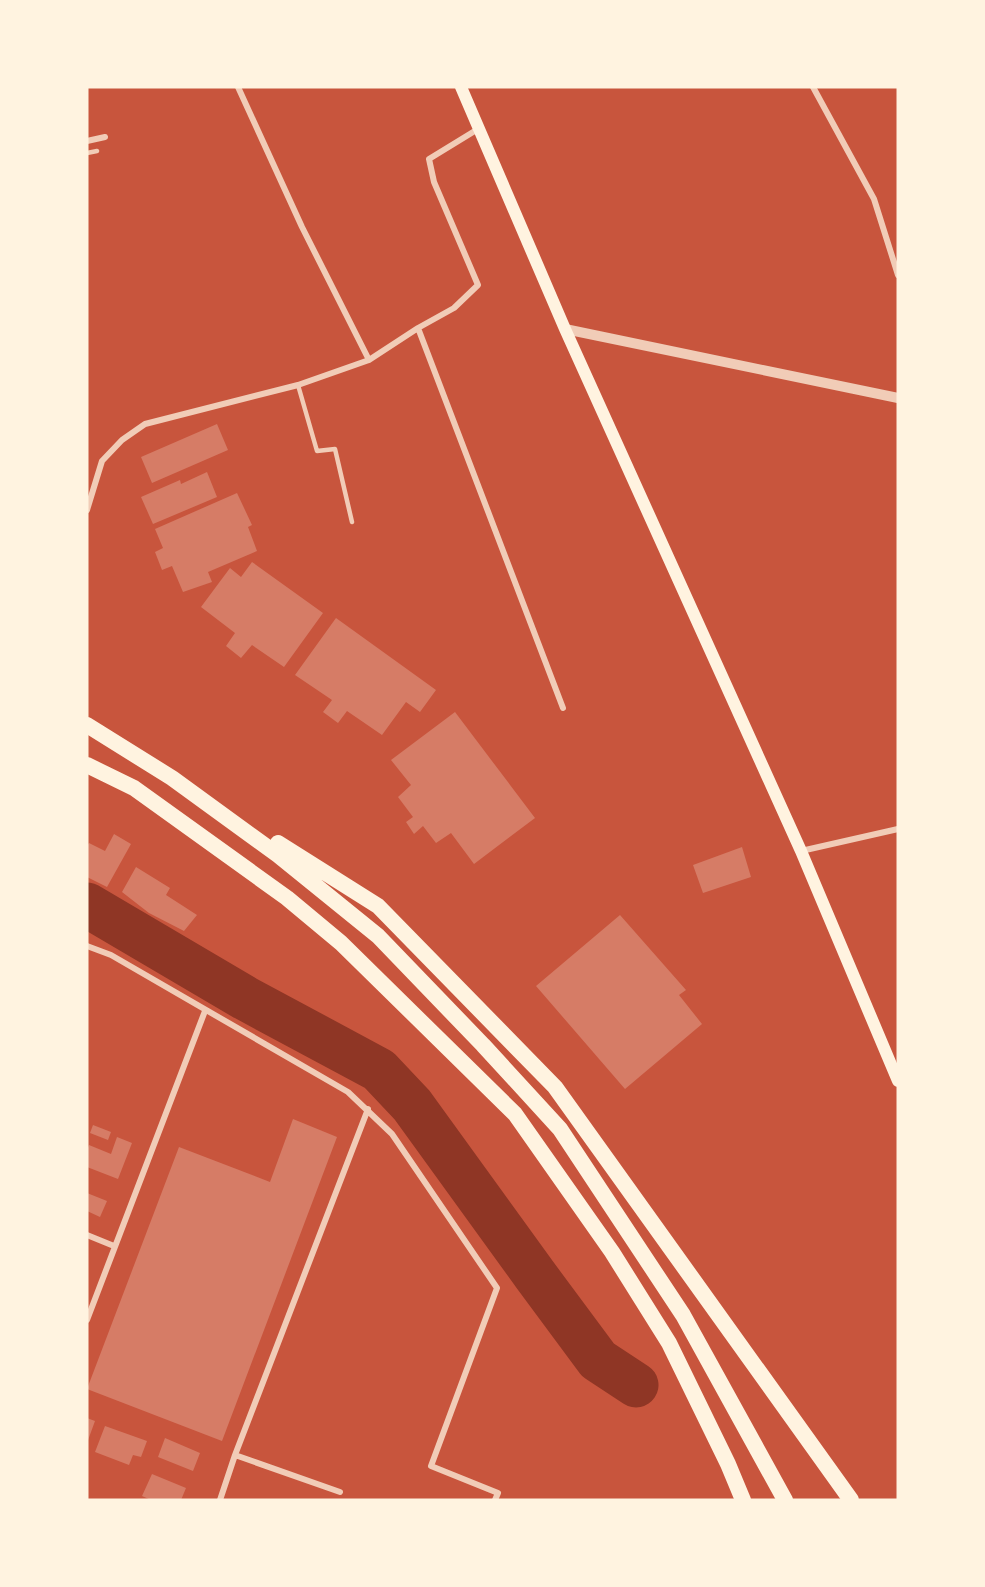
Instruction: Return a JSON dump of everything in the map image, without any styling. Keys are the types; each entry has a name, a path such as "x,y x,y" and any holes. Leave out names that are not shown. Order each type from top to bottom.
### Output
{"highway":[{"path":"87,725 378,906 555,1087 851,1500"},
{"path":"87,765 134,788 287,898 341,943 515,1114 612,1252 669,1343 743,1500"},
{"path":"172,778 278,855 378,936 560,1129 683,1315 785,1500"},
{"path":"833,1476 858,1500"}],"main road":[{"path":"461,87 565,329 801,851 898,1081"}],"street":[{"path":"238,87 302,227 369,360"},
{"path":"813,87 874,199 898,274"},
{"path":"87,510 102,461 122,440 145,424 298,385 369,360 454,308 478,285 434,183 429,159 478,129"},
{"path":"87,141 105,137"},
{"path":"418,328 563,708"},
{"path":"565,329 898,398"},
{"path":"801,851 898,829"},
{"path":"87,946 111,956 348,1092 392,1134 497,1288 431,1466 498,1492 495,1500"},
{"path":"87,1320 205,1011"},
{"path":"220,1500 235,1455 368,1109"},
{"path":"87,1235 114,1246"},
{"path":"235,1455 340,1492"}],"lane":[{"path":"87,153 97,151"},
{"path":"298,385 317,450 335,449 352,522"}],"building":[{"path":"217,424 228,450 152,483 141,457"},
{"path":"207,472 217,497 153,524 141,497 180,480 181,484"},
{"path":"237,493 252,525 248,527 257,551 208,572 212,582 183,592 172,566 162,570 155,552 163,548 155,529"},
{"path":"252,562 323,613 284,667 252,645 241,658 226,646 235,633 201,607 230,568 241,577"},
{"path":"336,618 436,690 420,712 406,702 382,735 347,711 338,723 323,712 332,700 295,675"},
{"path":"455,712 535,818 474,864 451,833 436,843 423,826 414,834 406,822 413,817 398,797 411,785 391,760"},
{"path":"114,834 131,844 107,887 87,877 87,846 89,843 105,851"},
{"path":"742,847 751,877 703,893 693,865"},
{"path":"136,867 170,888 166,895 197,915 184,931 149,913 122,892"},
{"path":"620,915 686,990 679,995 702,1024 625,1089 536,986"},
{"path":"293,1119 337,1137 222,1441 87,1389 179,1147 270,1182"},
{"path":"93,1125 111,1132 108,1140 90,1133"},
{"path":"117,1137 132,1143 118,1179 87,1167 89,1145 111,1154"},
{"path":"87,1193 107,1201 100,1217 87,1211"},
{"path":"87,1418 95,1421 87,1443"},
{"path":"105,1426 147,1441 141,1457 133,1455 129,1465 95,1452"},
{"path":"165,1438 200,1453 193,1471 158,1457"},
{"path":"152,1474 186,1488 181,1500 151,1500 142,1496"}],"waterway":[{"path":"87,905 245,998 379,1070 412,1105 598,1360 636,1385"}]}
